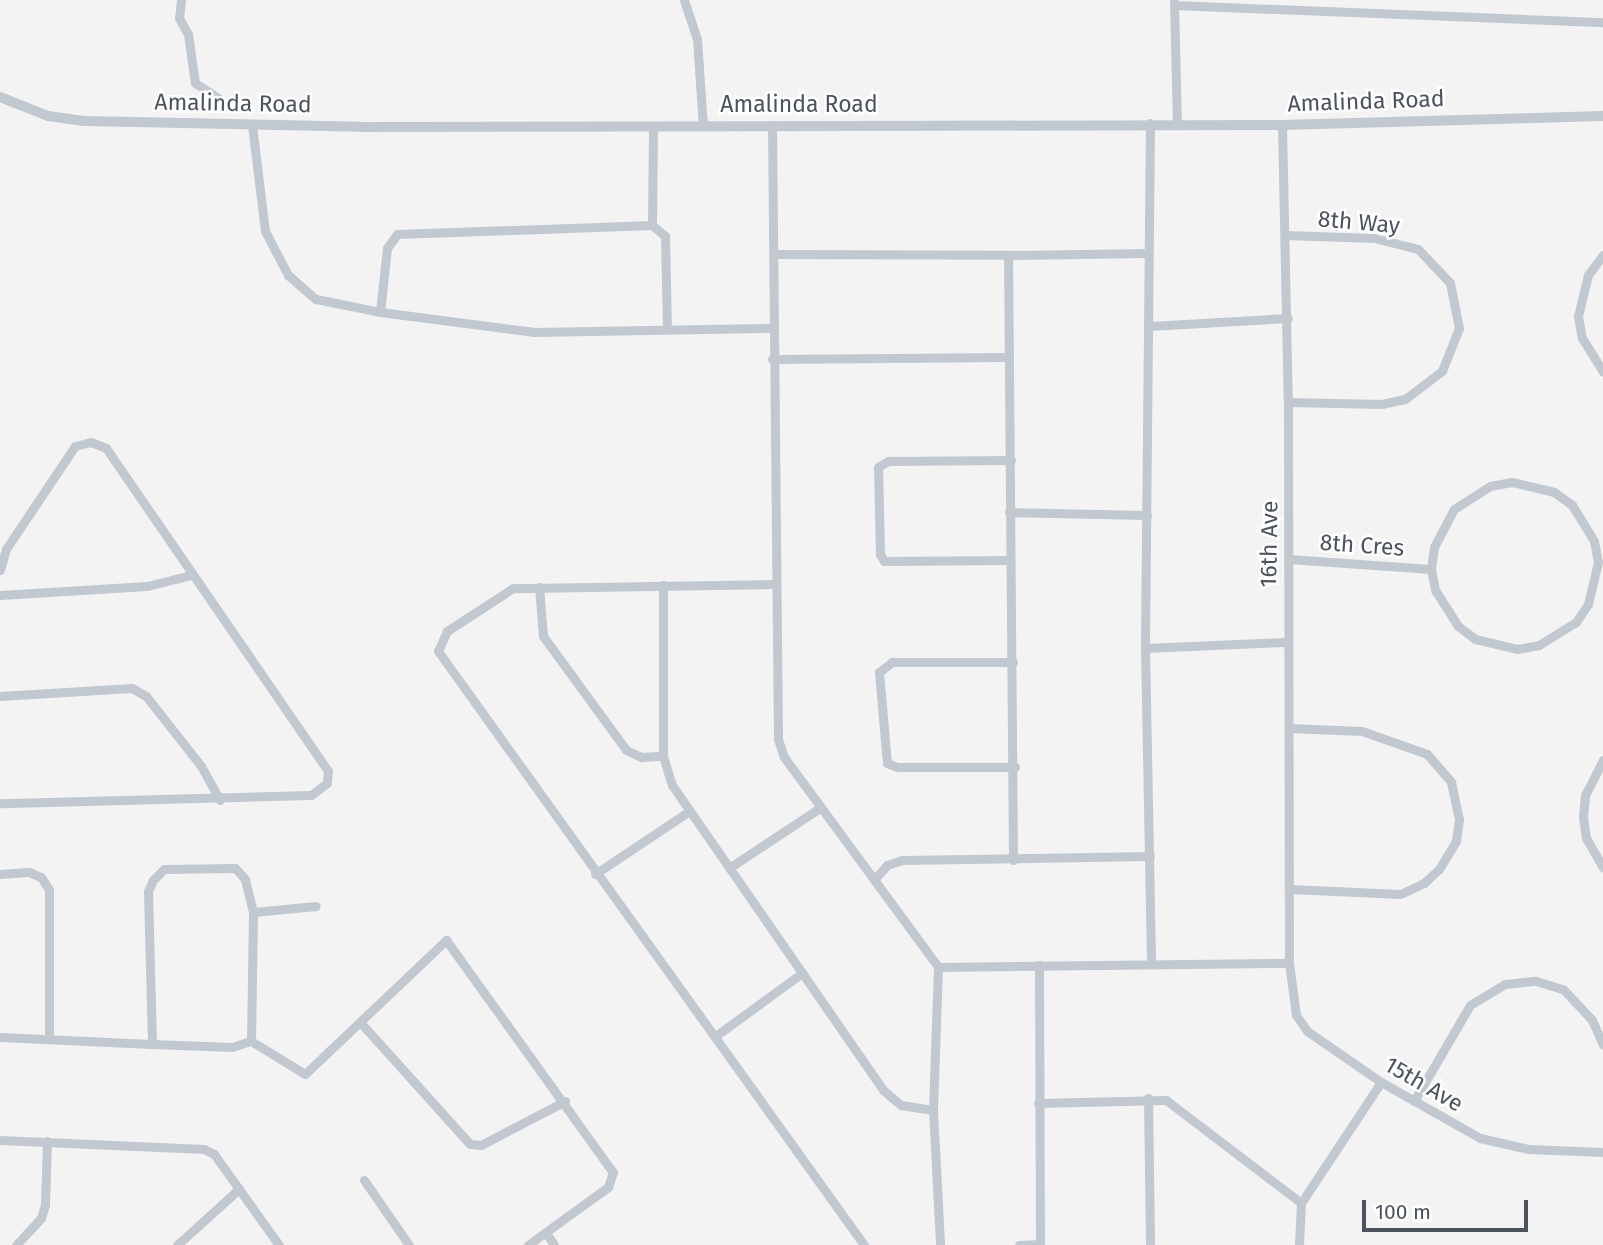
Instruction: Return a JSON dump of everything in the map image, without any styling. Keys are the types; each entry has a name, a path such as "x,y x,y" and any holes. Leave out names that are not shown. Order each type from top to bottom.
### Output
{"street":[{"path":"181,0 180,18 188,34 195,83 220,99"},
{"path":"684,0 697,39 703,126"},
{"path":"1177,122 1174,3 1603,22"},
{"name":"Amalinda Road","path":"0,97 38,113 84,121 251,125 653,127 1177,122 1282,125 1603,116"},
{"path":"1150,123 1145,649 1150,962"},
{"path":"251,125 265,231 275,257 307,295 380,312 533,332 772,328"},
{"path":"772,125 775,254 772,359 780,749 938,967 933,1110 940,1245"},
{"name":"16th Ave","path":"1282,125 1288,318 1289,559 1285,642 1289,728 1289,963"},
{"path":"652,225 653,127"},
{"path":"380,312 387,248 397,234 652,225 665,236 667,329"},
{"name":"8th Way","path":"1286,236 1374,237 1418,249 1450,283 1459,328 1442,371 1405,399 1382,404 1288,402"},
{"path":"775,254 1147,253"},
{"path":"1008,255 1013,860"},
{"path":"1603,255 1588,275 1578,316 1582,338 1603,372"},
{"path":"1150,326 1288,318"},
{"path":"772,359 1009,357"},
{"path":"0,569 6,549 75,446 91,442 106,448 191,575 320,754 328,771 327,783 311,795 220,800 0,803"},
{"path":"1009,561 884,561 880,554 878,467 883,461 1011,460"},
{"name":"8th Cres","path":"1512,482 1544,488 1572,505 1594,541 1598,562 1588,604 1576,622 1539,645 1517,649 1486,643 1458,626 1439,600 1431,569 1437,537 1454,509 1480,491 1512,482"},
{"path":"1009,512 1147,515"},
{"name":"8th Cres","path":"1289,559 1431,569"},
{"path":"0,595 147,586 191,575"},
{"path":"776,584 513,588 447,631 438,651 595,874 717,1035 864,1245"},
{"path":"663,585 663,756 673,785 892,1100 933,1110"},
{"path":"539,587 543,636 602,718 633,755 663,756"},
{"path":"1145,649 1285,642"},
{"path":"1013,662 892,662 879,672 887,763 897,767 1014,767"},
{"path":"0,696 132,688 154,706 201,766 220,800"},
{"path":"1289,728 1362,731 1427,754 1451,782 1459,819 1456,841 1439,869 1424,883 1400,894 1381,897 1290,889"},
{"path":"1603,760 1585,795 1583,817 1586,838 1603,867"},
{"path":"729,868 821,807"},
{"path":"595,874 689,811"},
{"path":"873,880 887,865 902,860 1150,856"},
{"path":"152,1044 148,891 153,880 164,869 235,868 245,879 253,912 251,1041"},
{"path":"0,874 29,872 41,877 49,890 49,1039"},
{"path":"253,912 316,906"},
{"path":"0,1037 232,1047 251,1041 304,1074 446,940 565,1101 614,1179 528,1245"},
{"path":"938,967 1150,962 1289,963"},
{"name":"15th Ave","path":"1289,963 1300,1021 1381,1082 1480,1139 1506,1147 1603,1152"},
{"path":"1019,1245 1040,1244 1039,965"},
{"path":"717,1035 802,972"},
{"path":"1414,1101 1470,1005 1505,984 1536,981 1563,989 1592,1020 1603,1045"},
{"path":"360,1022 470,1144 481,1145 565,1101"},
{"path":"1299,1245 1301,1203 1381,1082"},
{"path":"1038,1103 1148,1098 1174,1105 1301,1203"},
{"path":"1148,1098 1150,1245"},
{"path":"0,1140 204,1149 214,1154 279,1245"},
{"path":"16,1245 41,1217 45,1205 47,1141"},
{"path":"364,1180 409,1245"},
{"path":"177,1245 239,1189"},
{"path":"546,1233 554,1245"}]}
